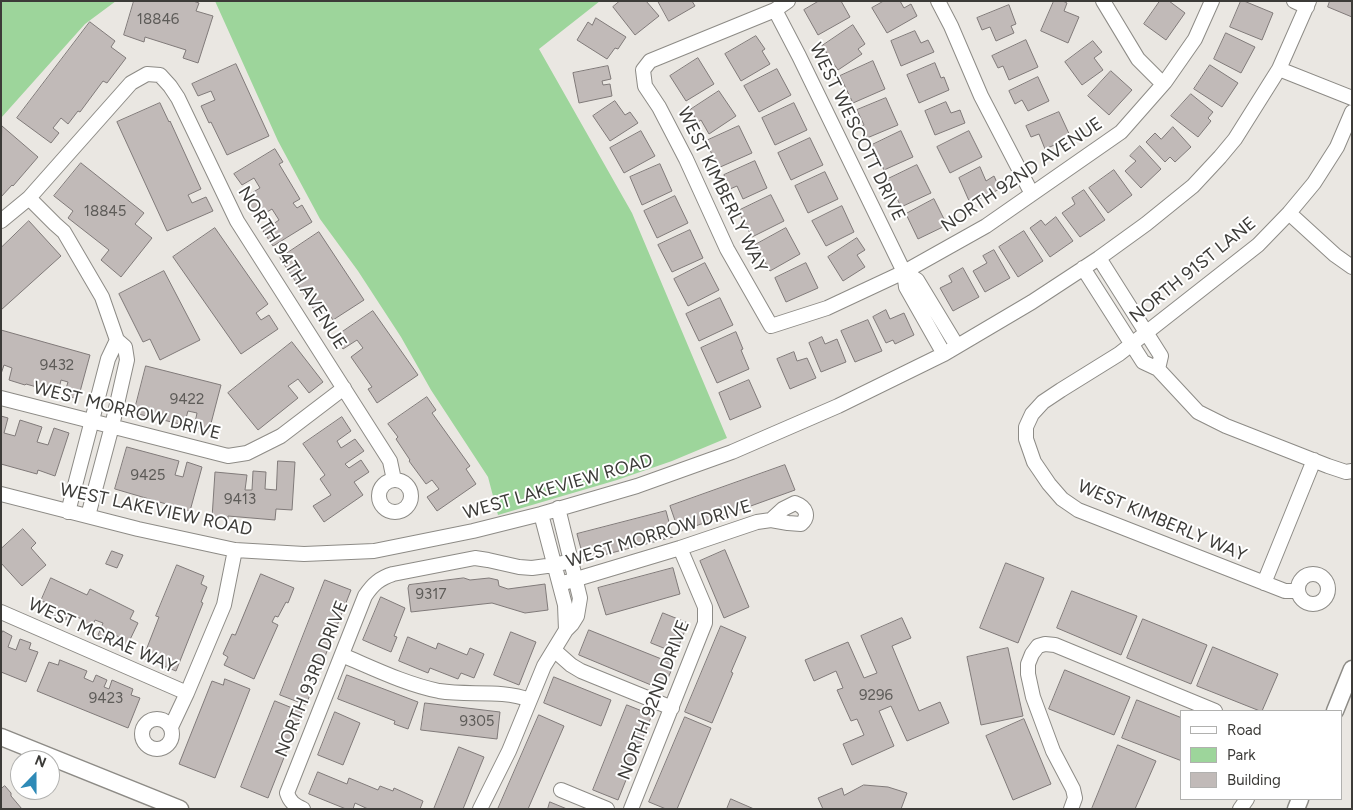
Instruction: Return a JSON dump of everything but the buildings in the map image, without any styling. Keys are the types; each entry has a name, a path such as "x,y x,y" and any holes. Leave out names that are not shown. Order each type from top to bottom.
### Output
{"main road":[{"path":"1335,710 1352,669"},
{"path":"1,737 180,809"}],"street":[{"path":"775,10 788,1"},
{"path":"938,1 951,26 981,96 1032,194"},
{"path":"1103,1 1138,59 1163,84"},
{"name":"NORTH 92ND AVENUE","path":"771,326 827,308 904,272 986,226 1121,132 1163,84 1195,39 1212,1"},
{"name":"WEST LAKEVIEW ROAD","path":"1,494 68,512 235,550 304,554 374,551 473,531 579,504 637,486 732,452 838,406 944,354 1032,302 1099,258 1146,224 1193,186 1235,139 1280,69 1303,3"},
{"name":"WEST KIMBERLY WAY","path":"771,326 727,249 686,160 659,107 645,86 643,70 650,61 775,10"},
{"name":"WEST WESCOTT DRIVE","path":"775,10 904,272 906,287 944,354"},
{"path":"1280,69 1352,98"},
{"name":"NORTH 94TH AVENUE","path":"29,198 131,84 147,74 160,75 178,98 237,222 390,461 394,480"},
{"name":"NORTH 91ST LANE","path":"1026,427 1032,414 1043,402 1119,354 1258,245 1289,213 1314,183 1336,147 1352,112"},
{"path":"1,222 29,198 64,232 102,297 117,340 124,347 127,360 88,516"},
{"path":"1289,213 1335,255 1352,267"},
{"path":"1099,258 1161,356 1158,369"},
{"path":"1083,268 1143,362 1158,369 1198,412 1226,426 1337,469 1346,472 1352,471"},
{"name":"WEST WESCOTT DRIVE","path":"904,272 917,280 958,346"},
{"path":"68,512 108,359 117,340"},
{"name":"WEST MORROW DRIVE","path":"1,398 228,456 247,453 281,436 344,388"},
{"name":"WEST KIMBERLY WAY","path":"1026,427 1026,439 1034,462 1062,499 1078,510 1285,591 1298,591"},
{"path":"1264,583 1314,460"},
{"path":"480,809 509,751 544,666 577,616 580,598 558,508"},
{"path":"541,514 565,605 566,630"},
{"name":"WEST MORROW DRIVE","path":"560,584 680,548 757,522 771,520"},
{"name":"NORTH 92ND DRIVE","path":"631,809 705,623 705,607 680,548"},
{"path":"171,727 224,605 235,550"},
{"name":"WEST MORROW DRIVE","path":"382,578 392,574 475,558 532,568 571,561"},
{"name":"NORTH 93RD DRIVE","path":"303,809 289,800 287,793 365,596 375,583 382,578"},
{"name":"WEST MCRAE WAY","path":"1,612 187,693"},
{"path":"1071,809 1074,798 1073,789 1053,751 1033,697 1028,674 1028,664 1038,646 1045,644 1055,645 1213,710"},
{"path":"554,650 581,671 672,708"},
{"path":"342,655 426,688 440,691 501,693 517,695 530,700"},
{"path":"561,790 607,809"}],"green space":[{"path":"1,1 116,1 85,24 1,118"},
{"path":"215,1 600,1 539,49 632,213 727,438 672,461 617,480 498,515 488,477 431,390 401,337 358,271 320,219 278,141"}]}
